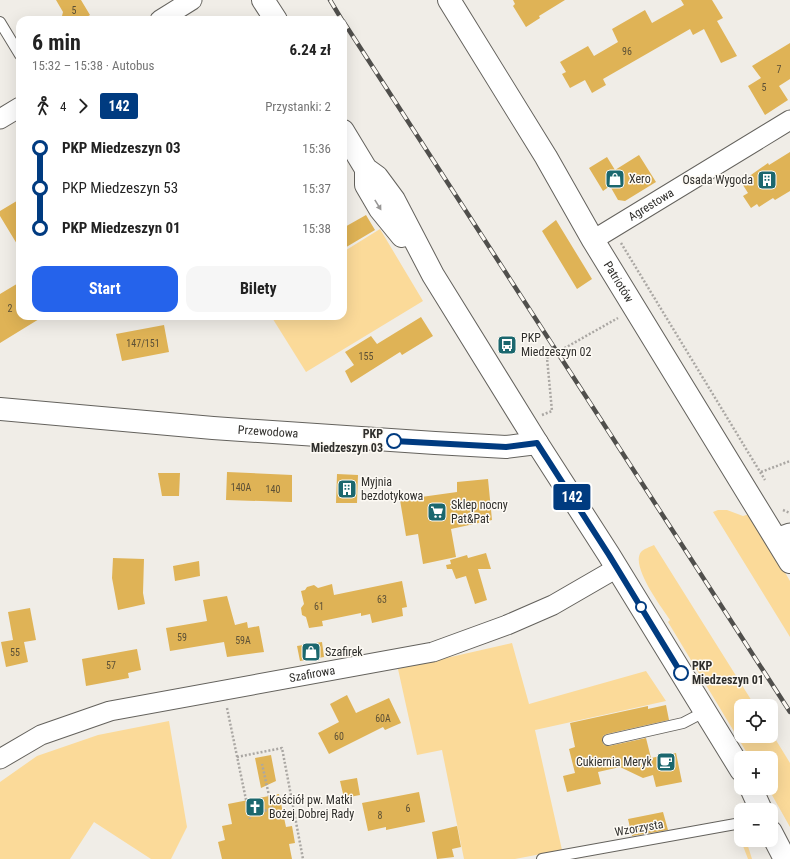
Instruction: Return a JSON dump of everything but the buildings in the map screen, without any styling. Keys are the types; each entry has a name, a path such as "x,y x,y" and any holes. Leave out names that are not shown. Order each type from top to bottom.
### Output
{"main road":[{"path":"263,0 273,16"},
{"name":"Patriotów","path":"449,0 546,157 594,240 783,535 790,562"},
{"path":"347,137 366,169 377,177 394,200 433,275 537,443 617,568 734,758"},
{"name":"Przewodowa","path":"0,409 213,428 442,444 506,447 537,443"},
{"path":"778,838 790,852"},
{"path":"778,844 785,859"},
{"path":"773,847 776,859"}],"street":[{"path":"166,16 192,0"},
{"path":"0,119 16,109"},
{"name":"Agrestowa","path":"594,240 789,122"},
{"name":"Szafirowa","path":"0,760 41,735 110,712 433,652 507,625 553,605 617,568"}],"lane":[{"path":"0,22 16,48"},
{"path":"608,740 683,723 706,712"},
{"name":"Wzorzysta","path":"542,859 734,824"}],"path":[{"path":"612,228 769,486"},
{"path":"542,416 552,411 547,358 625,314"},
{"path":"761,472 790,461"},
{"path":"779,504 782,510 790,512"},
{"path":"232,731 250,819"},
{"path":"237,757 282,748 303,859"},
{"path":"249,814 272,809 262,764"}],"shaded area":[{"path":"380,229 423,301 306,372 274,320 347,320 347,250"},
{"path":"718,510 727,510 743,516 750,514 790,581 790,637 713,512"},
{"path":"654,545 751,699 734,699 734,731 668,622 670,620 654,597 643,577 639,558 641,552"},
{"path":"512,643 529,704 646,671 666,701 535,730 562,850 515,859 464,859 442,750 417,755 398,669"},
{"path":"169,721 187,827 171,859 151,859 94,822 70,859 0,859 0,782 37,756 98,735"},
{"path":"741,743 778,743 790,763 790,827 778,806 778,803 776,803 772,795 778,795 778,751 746,751"},
{"path":"743,847 748,847 752,859 748,859"}],"railway":[{"path":"330,0 340,16"},
{"path":"347,27 790,712"}],"bus line":[{"name":"142","path":"394,441 506,447 525,446 537,443 609,555 681,673"}],"place":[{"name":"Xero","path":"615,179"},
{"name":"Osada Wygoda","path":"767,180"},
{"name":"PKP Miedzeszyn 02","path":"507,345"},
{"name":"PKP Miedzeszyn 03","path":"394,441"},
{"name":"Myjnia bezdotykowa","path":"347,489"},
{"name":"Sklep nocny Pat&Pat","path":"437,512"},
{"name":"Szafirek","path":"311,652"},
{"name":"PKP Miedzeszyn 01","path":"681,673"},
{"name":"Cukiernia Meryk","path":"666,762"},
{"name":"Kościół pw. Matki Bożej Dobrej Rady","path":"255,807"}]}
